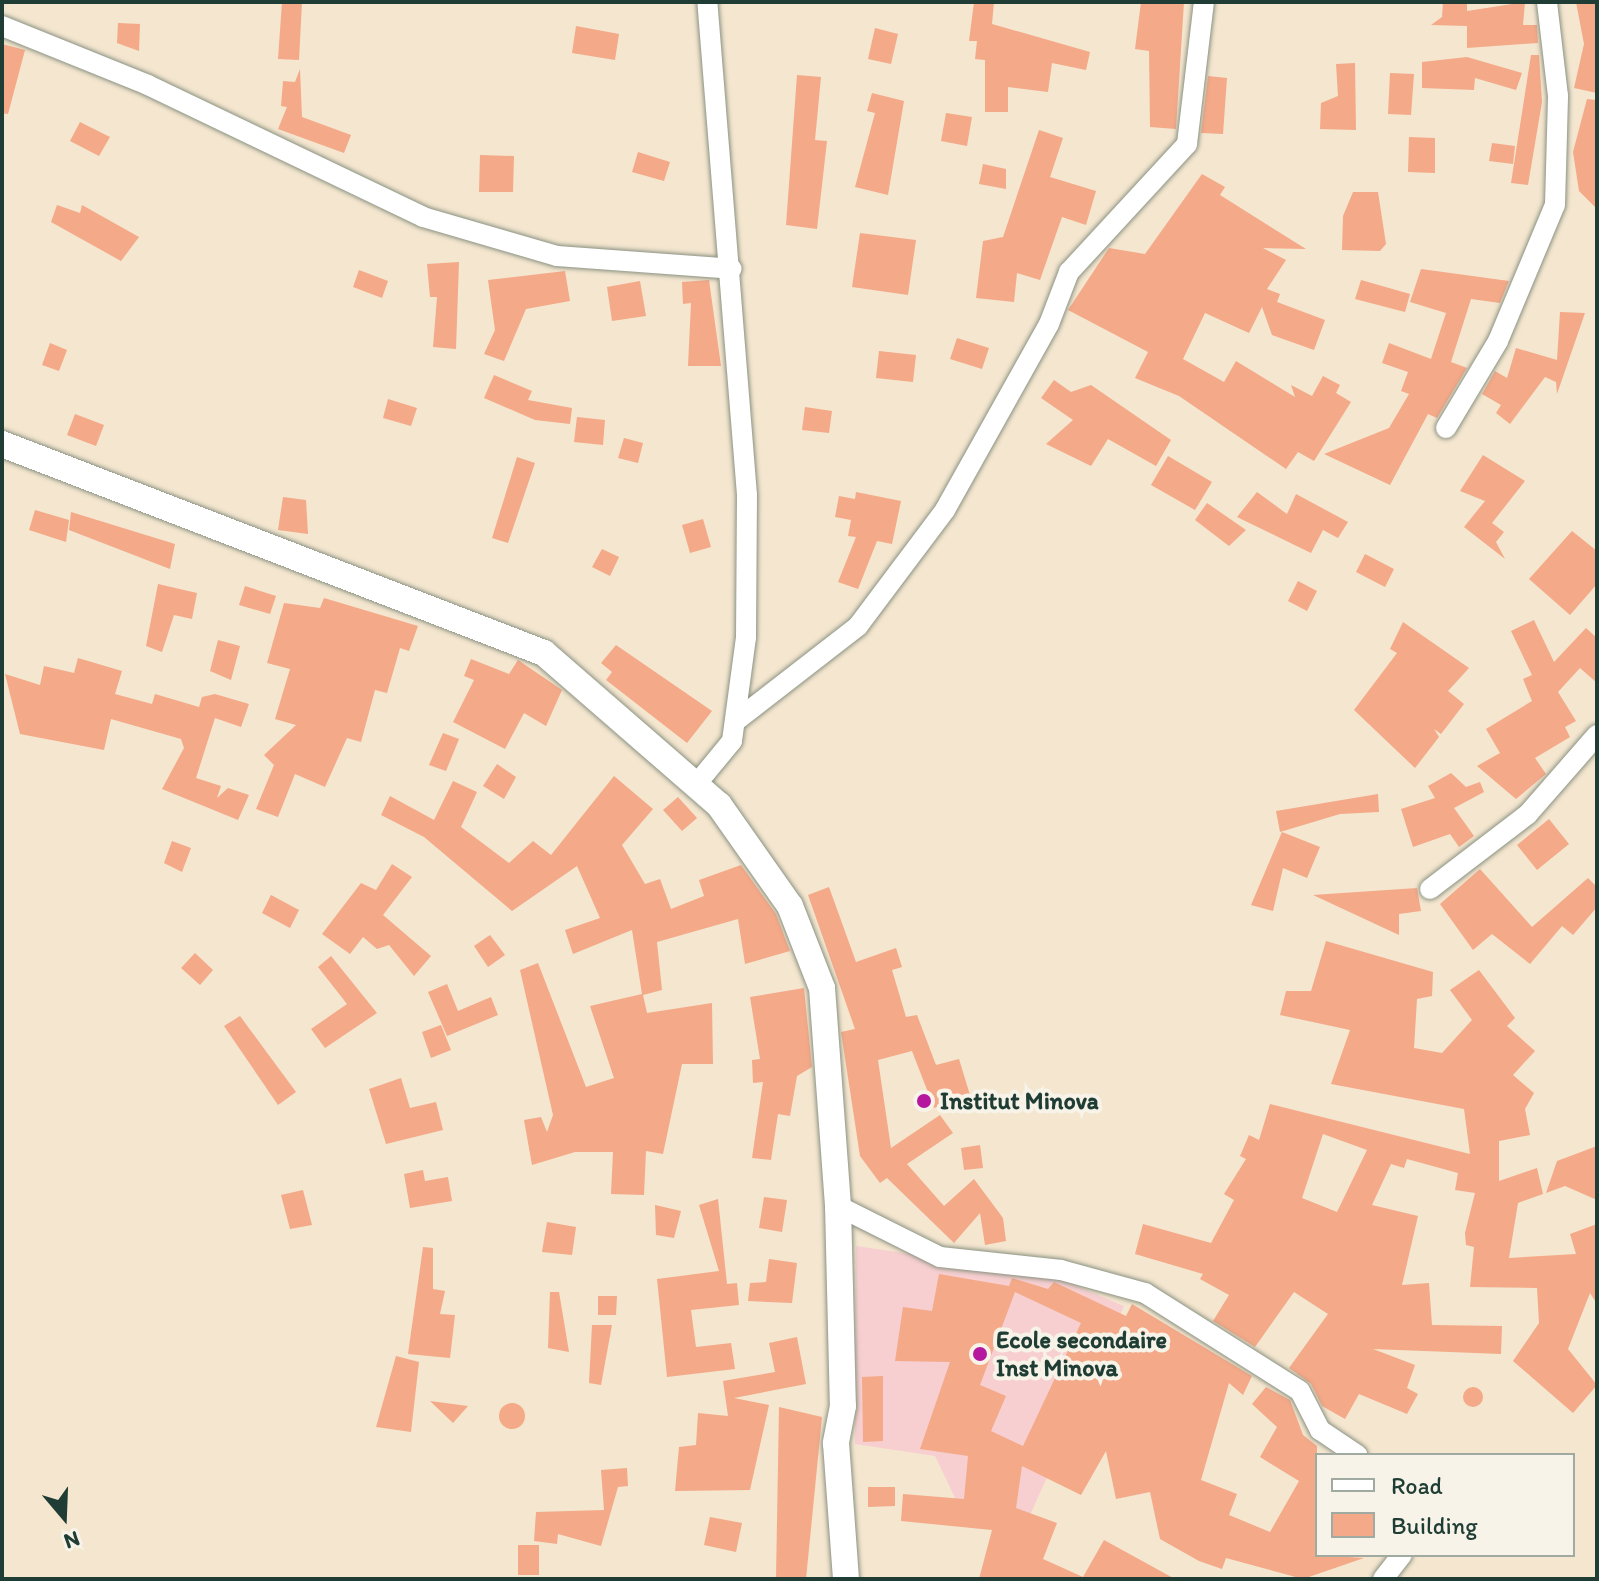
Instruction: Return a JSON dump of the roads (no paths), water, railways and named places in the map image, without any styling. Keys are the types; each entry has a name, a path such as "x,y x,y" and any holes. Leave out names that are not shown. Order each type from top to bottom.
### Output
{"street":[{"path":"699,781 732,741 737,720 747,495 732,269 707,2"},
{"path":"737,720 858,626 945,510 1049,324 1069,272 1187,144 1204,2"},
{"path":"1446,428 1498,341 1555,205 1558,96 1547,2"},
{"path":"2,26 148,85 423,217 557,256 732,269"},
{"path":"2,444 544,653 699,781 810,945 830,1053 843,1406 836,1443 846,1579"},
{"path":"1430,889 1528,814 1597,735"},
{"path":"838,1206 940,1257 1061,1270 1145,1293 1300,1391 1320,1430 1354,1453"},
{"path":"1383,1579 1400,1557"}],"place":[{"name":"Institut Minova","path":"924,1101"},
{"name":"Ecole secondaire Inst Minova","path":"980,1354"}]}
